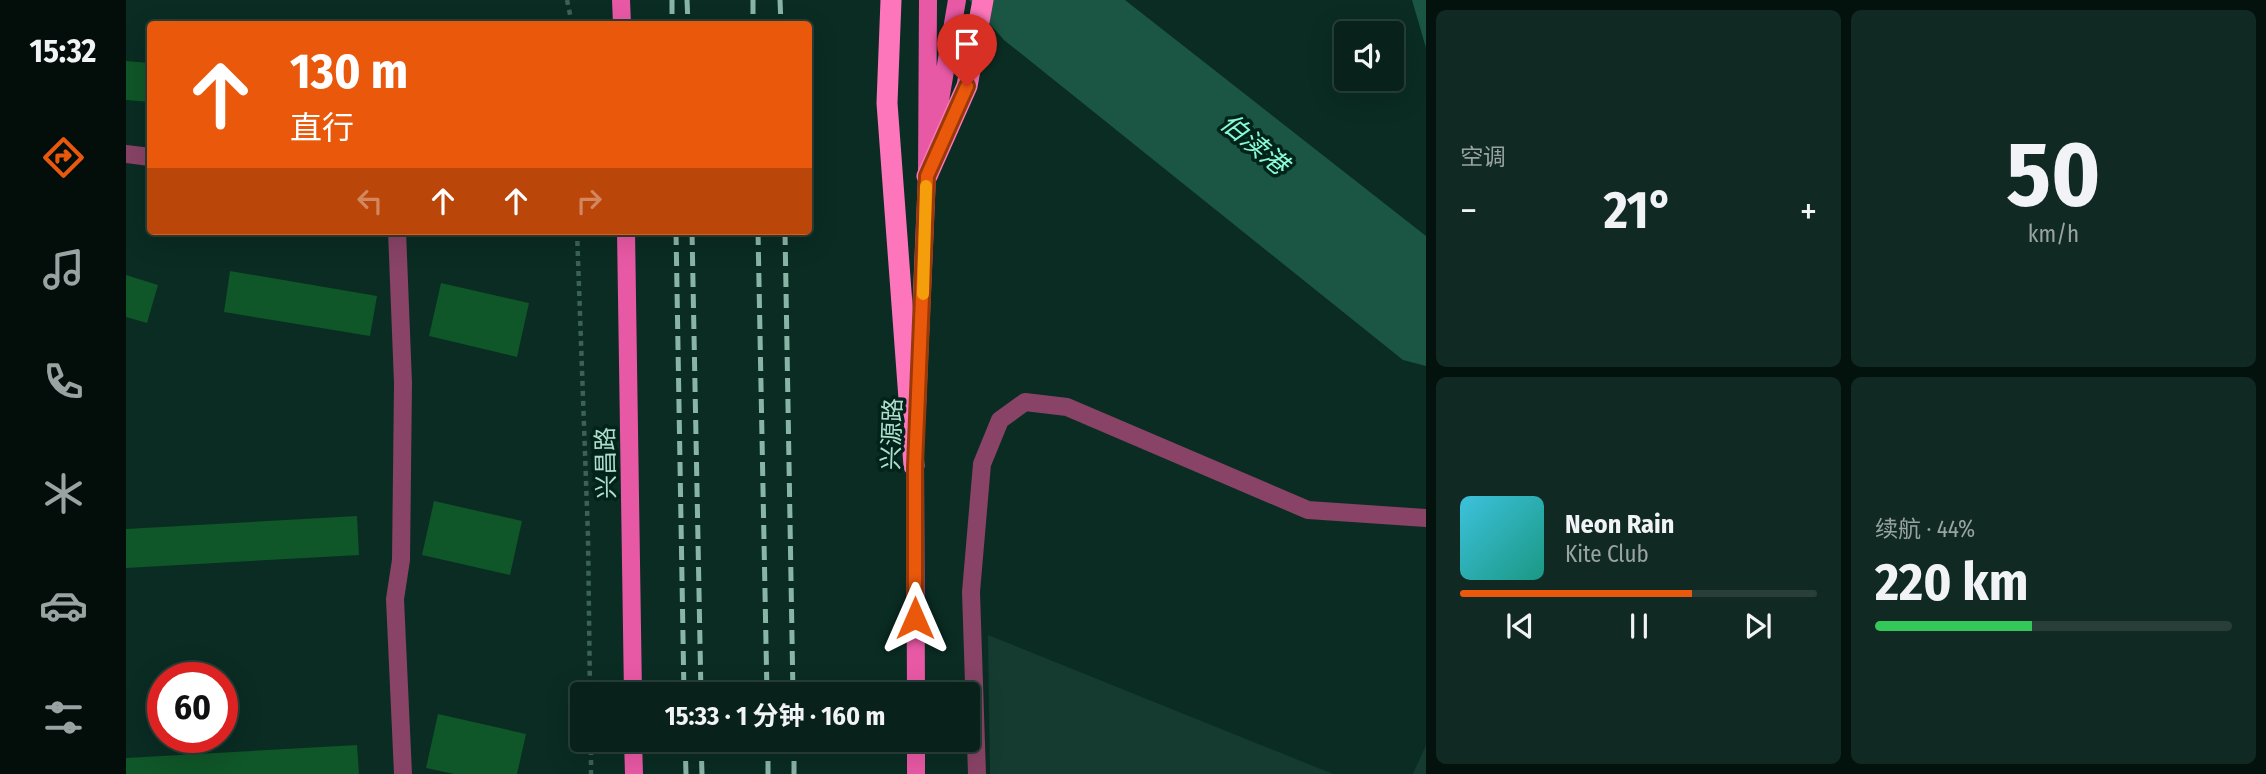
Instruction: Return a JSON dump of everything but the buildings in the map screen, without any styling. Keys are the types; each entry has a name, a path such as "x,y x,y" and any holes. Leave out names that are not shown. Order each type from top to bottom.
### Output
{"highway":[{"path":"891,0 887,103 915,466"},
{"path":"927,176 967,86 983,0"}],"main road":[{"path":"621,0 622,21"},
{"name":"兴源路","path":"916,682 915,466 927,176 928,0"},
{"name":"兴源路","path":"927,176 957,0"},
{"name":"兴昌路","path":"626,235 633,682"},
{"path":"633,752 634,774"},
{"path":"916,752 916,774"}],"street":[{"path":"126,154 147,157"},
{"path":"397,235 403,396 401,560 395,598 404,774"},
{"path":"977,774 971,592 982,464 1000,420 1025,402 1067,407 1308,510 1426,518"}],"path":[{"path":"567,0 571,21"},
{"path":"577,235 588,536 590,682"},
{"path":"591,752 591,774"}],"shaded area":[{"path":"988,635 1333,774 990,774"},
{"path":"1426,745 1426,774 1413,774"}],"water":[{"name":"伯渎港","path":"969,0 1125,0 1426,236 1426,366 1403,360 1004,40"},
{"path":"1412,0 1426,0 1426,48"}],"railway":[{"path":"672,0 672,21"},
{"path":"687,0 688,21"},
{"path":"753,0 753,21"},
{"path":"780,0 781,21"},
{"path":"676,235 684,682"},
{"path":"692,235 701,682"},
{"path":"758,235 767,682"},
{"path":"785,235 793,682"},
{"path":"685,752 686,774"},
{"path":"701,752 702,774"},
{"path":"768,752 768,774"},
{"path":"794,752 794,774"}],"slow traffic":[{"path":"923,294 926,186"}],"route":[{"path":"915,618 915,466 927,176 967,86"}]}
